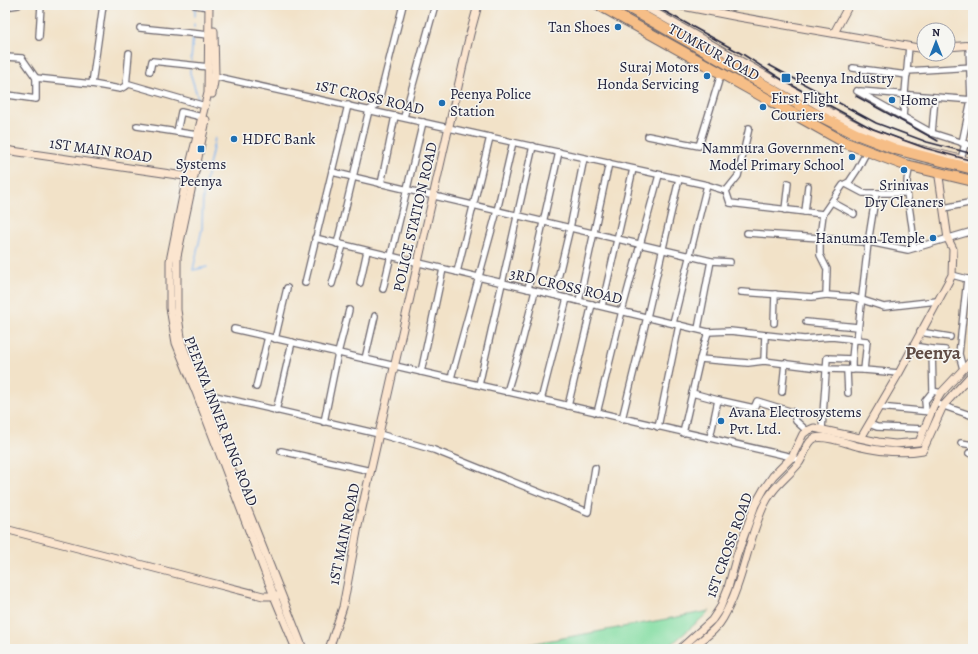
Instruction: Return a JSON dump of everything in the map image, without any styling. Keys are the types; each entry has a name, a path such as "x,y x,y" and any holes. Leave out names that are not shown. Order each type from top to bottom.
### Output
{"highway":[{"name":"TUMKUR ROAD","path":"599,5 846,143 902,164 973,181"},
{"path":"611,5 843,135 899,156 973,176"},
{"path":"624,5 812,112 856,134 895,149 973,169"},
{"name":"TUMKUR ROAD","path":"631,5 853,128 877,139 906,148 973,165"}],"street":[{"path":"5,7 18,5"},
{"path":"39,36 41,5"},
{"path":"92,84 103,5"},
{"path":"196,5 210,6"},
{"path":"337,244 369,110 378,104 403,5"},
{"path":"404,118 435,5"},
{"name":"POLICE STATION ROAD","path":"379,434 470,34 478,5"},
{"path":"593,5 841,146 909,170 973,186"},
{"path":"642,5 850,122 878,135 916,148 973,162"},
{"path":"677,5 916,47"},
{"path":"834,33 849,5"},
{"name":"PEENYA INNER RING ROAD","path":"210,6 209,35 211,73 208,93 197,135 177,256 177,310 182,344 202,393 296,649"},
{"name":"PEENYA INNER RING ROAD","path":"210,6 211,98 190,176 170,261 170,308 176,343 274,588"},
{"path":"140,28 209,35"},
{"path":"956,46 971,45 972,100 961,159"},
{"path":"903,118 909,46"},
{"path":"126,86 129,53"},
{"path":"5,57 22,58 36,78 36,99 8,95"},
{"name":"1ST CROSS ROAD","path":"150,71 152,61 211,73 404,118 707,185 726,191"},
{"path":"853,68 907,73 971,67"},
{"path":"648,136 699,146 720,77"},
{"path":"36,78 92,84 120,89 129,84 205,106"},
{"path":"972,100 857,91 932,133 973,146"},
{"path":"932,133 935,97"},
{"path":"305,283 348,105"},
{"path":"177,132 181,112 202,117"},
{"path":"381,184 396,116"},
{"path":"383,288 423,122"},
{"path":"137,126 197,135"},
{"path":"749,128 738,176 726,191 730,203 823,214"},
{"path":"457,272 490,137"},
{"path":"452,378 497,211 513,142"},
{"path":"479,385 516,215 533,146"},
{"name":"1ST MAIN ROAD","path":"5,150 190,176"},
{"path":"528,289 544,222 558,152"},
{"path":"826,295 827,269 820,255 820,238 823,214 843,185 848,182 857,170 865,155"},
{"path":"554,295 570,228 584,158"},
{"path":"579,301 609,163"},
{"path":"602,306 633,169"},
{"path":"909,170 906,193 911,219 914,248"},
{"path":"332,172 711,261 730,262"},
{"path":"597,413 622,311 659,175"},
{"path":"861,438 899,373 952,275 953,249 948,239 939,177"},
{"path":"622,419 648,317 679,179"},
{"path":"785,210 788,183"},
{"path":"846,184 862,193 906,193"},
{"path":"673,323 707,185"},
{"path":"806,212 808,186"},
{"path":"848,392 876,193"},
{"path":"832,202 854,214"},
{"path":"944,208 973,202"},
{"path":"747,233 868,243 908,250 973,231"},
{"name":"3RD CROSS ROAD","path":"315,238 708,332 730,331 804,339 832,337 855,339"},
{"path":"332,284 343,245"},
{"path":"360,283 367,251"},
{"path":"698,329 711,261"},
{"path":"421,372 443,269"},
{"path":"952,275 970,279 959,354 963,369"},
{"path":"275,338 287,288"},
{"path":"507,392 536,291"},
{"path":"741,292 812,297 826,295 852,297 884,307 937,301"},
{"path":"774,323 775,294"},
{"path":"540,400 567,298"},
{"path":"568,406 592,304"},
{"path":"324,422 338,353 349,310"},
{"path":"365,358 375,316"},
{"path":"806,322 858,327"},
{"path":"658,427 679,325"},
{"path":"234,329 792,457 800,461"},
{"path":"683,433 700,358 708,332"},
{"path":"920,332 950,337"},
{"path":"764,361 765,335"},
{"path":"256,387 268,337"},
{"path":"855,339 867,341 864,370"},
{"path":"276,410 292,342"},
{"path":"913,346 945,350"},
{"path":"929,411 925,401 933,391 932,349"},
{"path":"700,358 748,363 764,361 827,369 899,373"},
{"path":"822,429 827,358 852,358"},
{"path":"692,393 754,408 757,401 793,412 796,421 807,431 814,428 822,429 895,444 919,442 929,411 941,393 973,359"},
{"path":"782,392 785,364"},
{"path":"691,649 714,630 723,618 737,590 762,508 776,485 793,470 800,461 811,441 815,438 828,439 879,451 912,452 923,450 943,406 973,373"},
{"path":"933,391 941,393"},
{"path":"202,393 379,434 434,450 588,512 595,468"},
{"path":"710,438 718,400"},
{"path":"935,403 972,415"},
{"path":"879,407 929,411"},
{"path":"869,424 877,426 924,429"},
{"name":"1ST CROSS ROAD","path":"680,649 712,620 720,608 755,505 773,476 792,457 803,434 807,431"},
{"name":"1ST MAIN ROAD","path":"329,649 334,639 343,607 358,526 379,434"},
{"path":"961,443 973,445"},
{"path":"281,451 371,471"},
{"path":"5,529 263,596 277,596"},
{"name":"PEENYA INNER RING ROAD","path":"277,596 303,649"},
{"name":"1ST MAIN ROAD","path":"334,639 334,649"}],"green space":[{"path":"710,611 666,649 503,649"}],"waterway":[{"path":"195,8 195,16"},
{"path":"191,61 193,35"},
{"path":"190,69 198,98 197,101"},
{"path":"207,267 193,270 202,229 203,193 215,138"}],"railway":[{"path":"653,5 744,55 786,82 873,129 925,148 973,161"},
{"path":"769,65 876,123 927,142 973,154"},
{"path":"856,96 938,141"}],"place":[{"name":"Tan Shoes","path":"618,27"},
{"name":"Suraj Motors Honda Servicing","path":"707,76"},
{"name":"Peenya Industry","path":"786,78"},
{"name":"Home","path":"892,100"},
{"name":"Peenya Police Station","path":"442,103"},
{"name":"First Flight Couriers","path":"763,107"},
{"name":"HDFC Bank","path":"234,139"},
{"name":"Systems Peenya","path":"201,149"},
{"name":"Nammura Government Model Primary School","path":"852,157"},
{"name":"Srinivas Dry Cleaners","path":"904,170"},
{"name":"Hanuman Temple","path":"933,238"},
{"name":"Avana Electrosystems Pvt. Ltd.","path":"721,421"}],"district":[{"name":"Peenya","path":"933,353"}]}
